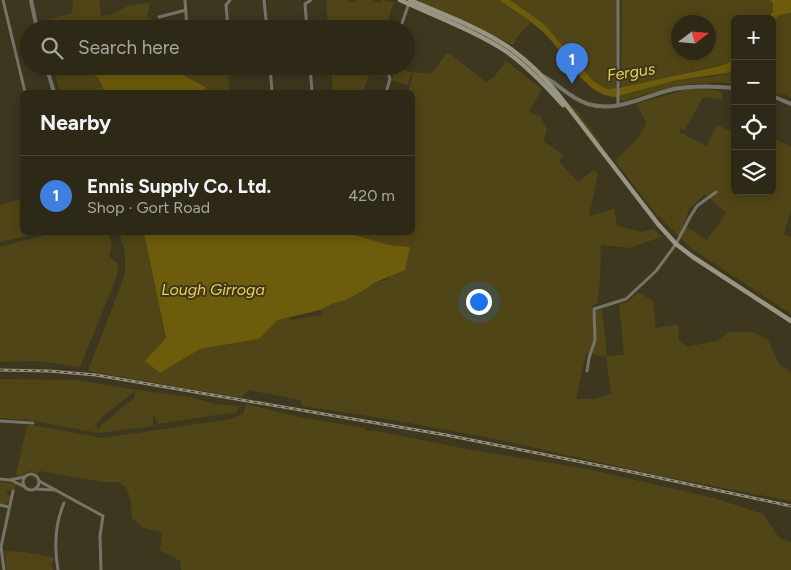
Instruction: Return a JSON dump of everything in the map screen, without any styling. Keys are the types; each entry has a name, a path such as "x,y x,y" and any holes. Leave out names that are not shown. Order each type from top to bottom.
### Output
{"main road":[{"path":"400,0 410,1 494,38 542,74 658,224 676,244 791,321"},
{"path":"410,1 493,43 558,94"}],"street":[{"path":"3,0 20,71"},
{"path":"31,0 35,20"},
{"path":"185,0 187,20"},
{"path":"227,20 226,5 230,0"},
{"path":"264,0 266,20"},
{"path":"306,20 305,4 311,0"},
{"path":"618,0 618,105"},
{"path":"403,20 410,1"},
{"path":"159,17 186,10"},
{"path":"21,75 25,90"},
{"path":"49,75 53,90"},
{"path":"271,75 272,90"},
{"path":"311,75 312,90"},
{"path":"387,90 389,75"},
{"path":"558,94 590,104 605,106 618,105 684,88 720,86 731,87"},
{"path":"776,98 791,104"},
{"path":"588,371 589,358 595,340 594,309 626,299 656,270 676,244 698,206 716,192"},
{"path":"0,422 33,423"},
{"path":"10,480 32,474 39,480 103,516 100,536 101,570"},
{"path":"24,477 22,481 24,486"},
{"path":"0,479 10,480 30,490 59,490"},
{"path":"35,489 39,480"},
{"path":"4,570 0,547 11,492"},
{"path":"58,570 55,540 64,502"},
{"path":"0,505 8,507"}],"shaded area":[{"path":"73,0 99,0 101,16 111,15 130,5 150,3 147,18 151,17 151,20 47,20 72,13"},
{"path":"326,0 347,0 354,3 356,0 372,0 379,3 382,0 394,2 388,20 327,20"},
{"path":"416,0 499,0 531,22 518,36 513,45"},
{"path":"510,0 617,0 616,88 606,89 593,81 544,24"},
{"path":"622,0 769,0 773,2 773,11 770,15 731,15 731,61 621,88"},
{"path":"791,13 791,97 776,93 776,19 779,15"},
{"path":"449,53 486,82 494,77 506,61 542,89 529,112 541,117 547,130 543,141 563,155 559,162 578,182 594,170 598,174 589,216 614,209 617,226 642,232 654,229 661,237 629,248 601,245 600,282 597,304 592,306 592,315 602,309 607,356 624,355 619,304 628,302 638,292 653,301 656,328 678,324 679,340 687,347 720,340 728,332 753,332 768,340 779,364 791,373 791,501 656,475 496,439 302,406 301,400 248,390 241,398 88,371 125,274 125,251 120,235 144,235 166,338 160,373 200,349 259,339 278,320 324,315 320,310 334,303 344,301 374,283 388,279 410,247 390,245 354,235 415,235 415,90 409,90 415,72 431,74 446,54","holes":["586,353 606,357 611,393 595,399 576,399"]},
{"path":"731,71 731,84 705,83 678,86 624,101 620,100 619,96 677,80 715,76"},
{"path":"55,75 94,75 104,90 59,90"},
{"path":"183,75 228,75 230,90 204,90 206,87"},
{"path":"332,75 369,75 364,90 333,90"},
{"path":"392,75 411,75 407,85 392,81"},
{"path":"704,88 722,92 722,99 703,97 685,130 681,128 679,132 707,146 717,125 731,131 731,195 776,195 776,139 791,147 791,211 784,234 791,237 791,314 692,249 657,215 615,161 636,140 647,123 636,104 688,89","holes":["705,194 726,213 707,240 684,225 689,209"]},
{"path":"561,96 577,111 601,143 599,145"},
{"path":"20,200 20,235 30,235 0,242 0,205"},
{"path":"46,235 109,235 112,244 109,257 118,264 117,275 80,367 37,361 0,362 0,247"},
{"path":"0,379 76,380 191,397 215,404 240,406 236,412 158,424 153,413 153,426 99,433 29,420 0,418","holes":["136,390 134,398 99,427 98,431 96,424 101,418"]},
{"path":"246,404 299,417 364,428 367,431 377,431 467,449 587,469 714,498 763,514 780,539 791,542 791,570 181,570 180,561 160,550 162,532 144,528 132,518 131,501 126,487 118,482 105,482 40,471 38,473 30,471 20,476 16,474 27,426 32,425 103,438 231,419 243,414"},
{"path":"0,482 16,484 15,489 7,491 10,497 9,502 4,504 0,503"},
{"path":"4,551 25,552 52,557 55,560 52,562 53,570 7,570"}],"water":[{"path":"499,0 510,0 544,24 593,81 606,89 616,88 617,97 605,95 585,82 543,32"},
{"path":"769,0 791,0 791,13 779,15 776,19 776,15 770,15 773,11 773,3"},
{"path":"731,61 731,70 727,73 677,80 619,96 619,88"},
{"path":"94,75 183,75 206,87 204,90 104,90"},
{"name":"Lough Girroga","path":"144,235 354,235 390,245 410,247 405,270 374,283 344,301 334,303 320,310 278,320 259,339 200,349 160,373 145,361 166,338"}],"railway":[{"path":"0,370 49,371 96,375 446,435 791,506"}],"place":[{"name":"Ennis Supply Co. Ltd.","path":"572,84"}],"water label":[{"name":"Fergus","path":"631,72"}]}
